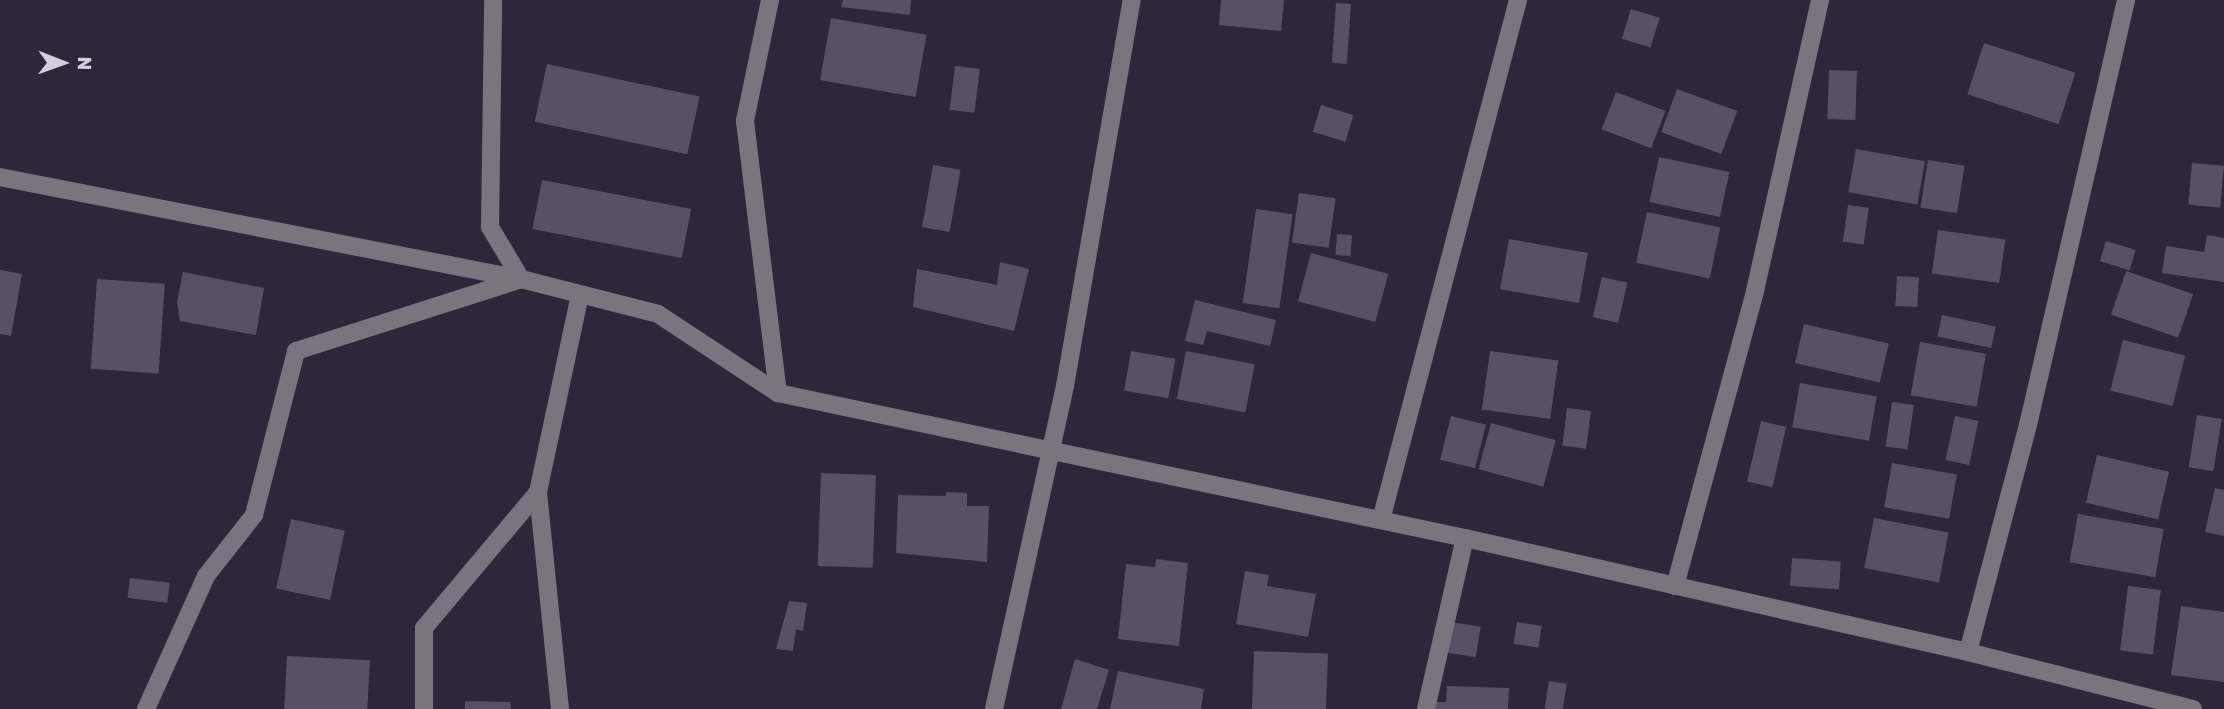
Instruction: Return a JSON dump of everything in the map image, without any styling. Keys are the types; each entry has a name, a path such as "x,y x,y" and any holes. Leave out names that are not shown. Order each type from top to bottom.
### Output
{"street":[{"path":"494,0 490,227 521,279"},
{"path":"770,0 745,121 778,393"},
{"path":"994,709 1051,449 1132,0"},
{"path":"1381,520 1518,0"},
{"path":"1675,586 1755,291 1820,0"},
{"path":"1968,652 2028,425 2126,0"},
{"path":"0,177 521,279 658,314 778,393 1465,538 1968,652 2193,709"},
{"path":"146,709 206,576 254,515 296,351 521,279"},
{"path":"560,709 538,492 580,294"},
{"path":"424,709 424,628 538,492"},
{"path":"1426,709 1465,538"}],"building":[{"path":"843,0 911,0 910,15 841,7"},
{"path":"1221,0 1284,0 1281,31 1219,25"},
{"path":"1336,3 1351,4 1347,64 1332,63"},
{"path":"1631,9 1660,18 1651,47 1622,39"},
{"path":"831,18 927,35 916,97 820,80"},
{"path":"1984,43 2075,73 2059,124 1967,94"},
{"path":"547,64 700,96 687,154 535,122"},
{"path":"955,66 980,69 974,113 950,110"},
{"path":"1829,70 1857,71 1855,120 1827,119"},
{"path":"1677,89 1737,111 1721,154 1661,132"},
{"path":"1616,92 1665,111 1651,148 1602,129"},
{"path":"1321,105 1354,115 1345,142 1313,132"},
{"path":"1856,149 1925,161 1917,204 1848,192"},
{"path":"1659,157 1729,172 1720,217 1649,202"},
{"path":"1928,160 1965,166 1957,213 1920,207"},
{"path":"2192,163 2224,166 2220,208 2188,205"},
{"path":"933,165 961,170 950,232 922,227"},
{"path":"542,180 691,209 682,258 532,229"},
{"path":"1299,193 1336,198 1329,248 1292,243"},
{"path":"1848,205 1869,208 1864,245 1843,242"},
{"path":"1256,209 1293,214 1279,308 1243,303"},
{"path":"1647,212 1720,228 1710,278 1636,263"},
{"path":"1938,230 2005,239 1999,283 1932,274"},
{"path":"1337,234 1352,235 1350,256 1336,255"},
{"path":"2207,235 2224,238 2224,282 2162,273 2166,246 2204,252"},
{"path":"1509,239 1588,253 1579,303 1500,289"},
{"path":"2106,241 2136,250 2130,270 2100,261"},
{"path":"1311,253 1388,274 1375,322 1298,301"},
{"path":"1000,262 1029,269 1014,331 913,307 917,269 997,285"},
{"path":"0,270 22,274 11,336 0,334"},
{"path":"2126,271 2193,294 2178,338 2111,314"},
{"path":"183,272 264,288 256,335 180,321 177,302"},
{"path":"1897,276 1919,277 1917,307 1895,306"},
{"path":"1602,277 1627,283 1618,323 1593,317"},
{"path":"97,279 165,284 159,374 91,369"},
{"path":"1195,300 1276,320 1270,346 1207,331 1203,345 1185,341"},
{"path":"1942,315 1996,326 1991,348 1937,337"},
{"path":"1804,324 1889,344 1880,383 1795,363"},
{"path":"2123,340 2185,355 2173,406 2110,390"},
{"path":"1920,342 1986,354 1977,407 1911,395"},
{"path":"1131,351 1175,359 1168,398 1124,390"},
{"path":"1186,351 1255,364 1245,412 1177,399"},
{"path":"1490,351 1558,361 1550,419 1482,409"},
{"path":"1800,383 1877,397 1869,441 1792,427"},
{"path":"1892,402 1914,405 1908,450 1886,447"},
{"path":"1567,408 1591,411 1586,449 1562,446"},
{"path":"2197,415 2222,419 2213,471 2189,467"},
{"path":"1451,416 1486,425 1475,468 1440,460"},
{"path":"1955,416 1978,421 1969,465 1946,460"},
{"path":"1761,421 1786,427 1772,487 1747,481"},
{"path":"1491,423 1556,440 1543,487 1479,469"},
{"path":"2097,455 2169,472 2158,519 2086,503"},
{"path":"1892,463 1957,474 1949,519 1884,507"},
{"path":"821,473 876,475 873,568 818,566"},
{"path":"2215,488 2224,490 2224,536 2205,532"},
{"path":"946,492 967,493 967,506 989,506 987,562 896,553 898,495 946,496"},
{"path":"2078,514 2164,529 2155,577 2069,562"},
{"path":"1874,518 1949,533 1939,583 1864,568"},
{"path":"291,519 345,530 330,600 276,588"},
{"path":"1792,558 1841,561 1839,589 1790,586"},
{"path":"1156,559 1188,563 1179,646 1118,639 1126,564 1155,567"},
{"path":"1245,571 1269,575 1267,586 1316,594 1308,637 1236,624"},
{"path":"130,578 170,583 167,603 128,598"},
{"path":"2128,586 2161,590 2153,655 2120,651"},
{"path":"789,601 807,603 803,631 796,629 793,651 776,649"},
{"path":"2181,606 2224,612 2224,682 2171,675"},
{"path":"1451,622 1481,627 1476,657 1446,653"},
{"path":"1517,622 1542,626 1538,648 1514,644"},
{"path":"1254,651 1328,654 1326,709 1252,709"},
{"path":"287,656 370,660 367,709 284,709"},
{"path":"1075,659 1109,670 1097,709 1061,709"},
{"path":"1118,671 1204,689 1201,709 1110,709"},
{"path":"1549,681 1567,684 1563,709 1545,709"},
{"path":"1447,686 1509,688 1508,709 1435,709 1436,702 1446,702"},
{"path":"465,701 510,702 511,709 465,709"}]}
